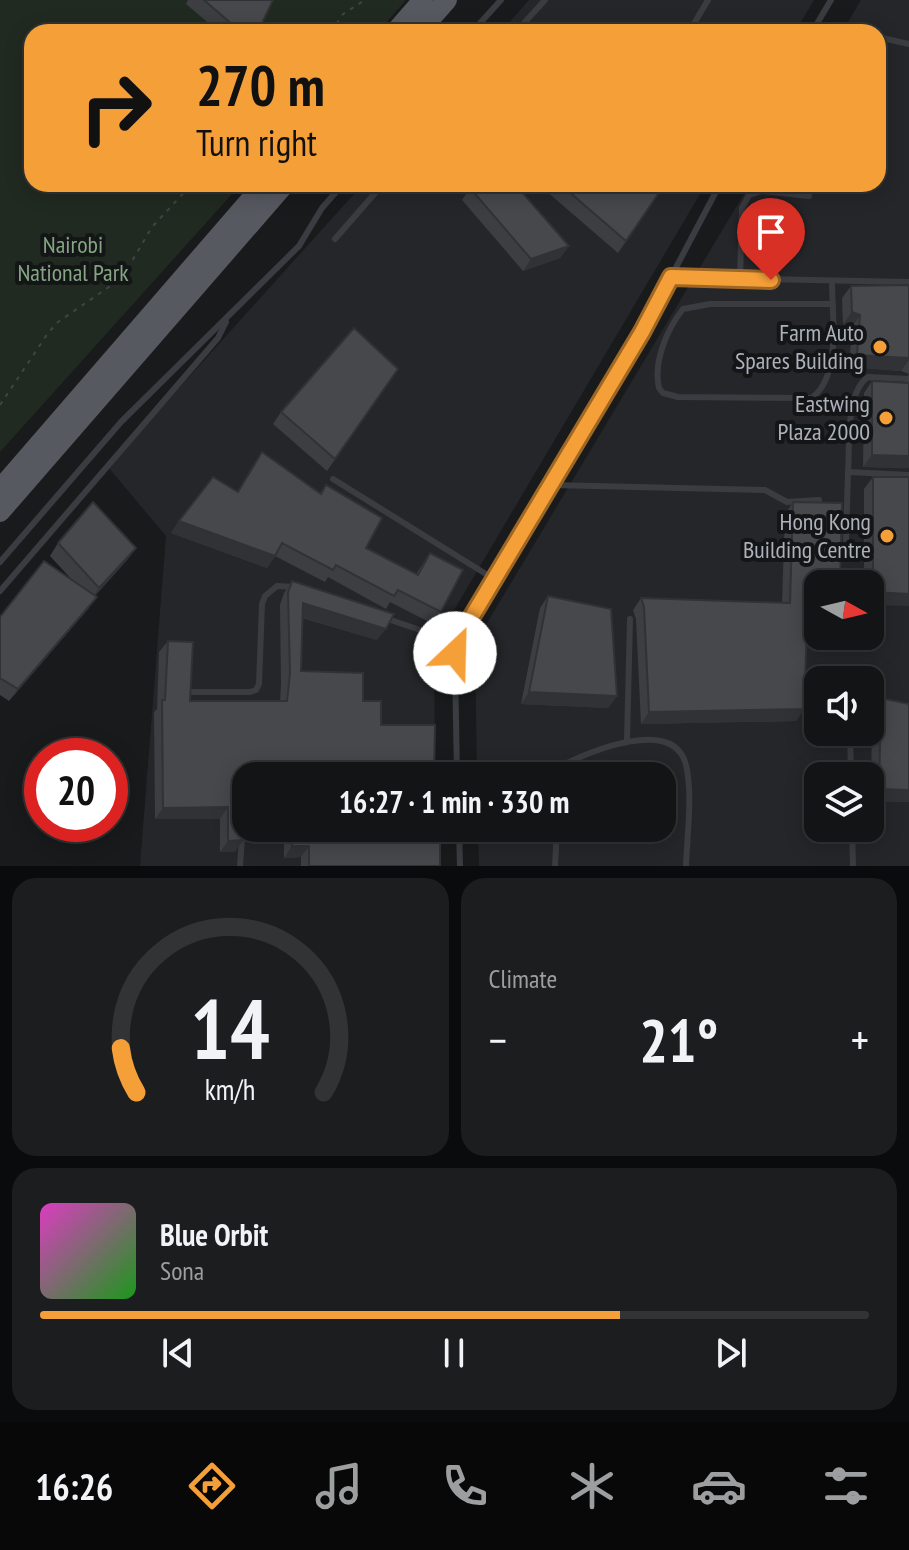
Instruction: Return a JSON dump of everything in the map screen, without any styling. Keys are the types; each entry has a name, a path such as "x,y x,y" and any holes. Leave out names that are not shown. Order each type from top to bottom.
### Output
{"main road":[{"path":"402,24 423,0"},
{"path":"426,24 447,0"},
{"path":"0,489 257,192"},
{"path":"0,512 278,192"}],"lane":[{"path":"479,24 501,0"},
{"path":"523,24 545,0"},
{"path":"694,24 708,0"},
{"path":"817,24 831,0"},
{"path":"886,39 909,44"},
{"path":"0,562 121,422 299,246 322,208 336,192"},
{"path":"335,239 376,192"},
{"path":"457,762 455,664 458,643 642,332 716,192"},
{"path":"740,279 742,208 749,195 758,192"},
{"path":"771,192 809,196"},
{"path":"671,277 909,282"},
{"path":"832,282 832,304 832,365 822,390 812,398 678,397 663,393 659,388 659,364 665,339 683,309 710,304 832,304"},
{"path":"0,591 218,338 227,318"},
{"path":"846,540 853,398 858,385 868,377 909,379"},
{"path":"848,472 909,475"},
{"path":"333,479 494,579"},
{"path":"551,485 765,490 787,502 819,500"},
{"path":"191,692 256,690 259,684 262,604 265,596 277,586 287,585 310,592"},
{"path":"369,612 458,643"},
{"path":"627,740 630,619"},
{"path":"571,762 627,740 660,741 675,747 682,754 688,781 686,866"},
{"path":"240,866 242,842"},
{"path":"459,842 460,866"},
{"path":"555,866 556,842"},
{"path":"852,842 853,866"}],"path":[{"path":"336,24 343,14 365,0"},
{"path":"0,405 48,333 58,322 122,278 152,227 185,192"}],"shaded area":[{"path":"529,0 814,0 800,24 508,24"},
{"path":"861,0 909,0 909,866 479,866 478,842 676,842 676,762 477,762 475,643 745,192 886,192 886,24 847,24"},
{"path":"356,192 701,192 434,644 435,762 232,762 232,842 435,842 435,866 140,866 166,536 108,467"}],"green space":[{"name":"Nairobi National Park","path":"0,0 406,0 385,24 24,24 24,192 234,192 0,452"}],"building":[{"path":"204,0 273,0 262,24 232,24"},
{"path":"473,192 522,192 569,246 531,259"},
{"path":"569,192 660,192 626,241"},
{"name":"Farm Auto Spares Building","path":"909,285 909,358 857,355 860,315 852,312 851,286"},
{"path":"354,328 398,369 335,459 281,412"},
{"name":"Eastwing Plaza 2000","path":"872,381 909,383 909,456 872,455"},
{"path":"262,452 321,494 326,485 382,518 366,548 418,575 430,553 463,570 441,612 398,590 394,596 336,565 333,570 282,543 275,556 179,521 213,477 238,492"},
{"name":"Hong Kong Building Centre","path":"873,477 909,477 909,594 884,593 884,570 873,570"},
{"path":"93,502 136,548 99,588 58,543"},
{"path":"793,502 842,503 840,570 804,570 804,709 649,712 641,598 790,603"},
{"path":"44,561 97,597 18,689 0,678 0,617"},
{"path":"292,581 394,614 386,629 303,603 301,671 363,673 363,701 381,701 381,725 435,725 434,762 232,762 232,841 228,841 228,807 163,808 162,700 165,700 168,641 193,642 190,701 287,701 290,673 288,593"},
{"path":"548,596 611,609 617,696 529,692"},
{"path":"884,699 909,704 909,790 884,789 884,762 880,762 880,746 884,746"},
{"path":"292,842 440,842 440,866 309,866 309,846 292,846"}],"place":[{"name":"Farm Auto Spares Building","path":"880,347"},
{"name":"Eastwing Plaza 2000","path":"886,418"},
{"name":"Hong Kong Building Centre","path":"887,536"}],"route":[{"path":"455,653 462,633 642,332 671,277 771,280"}]}
